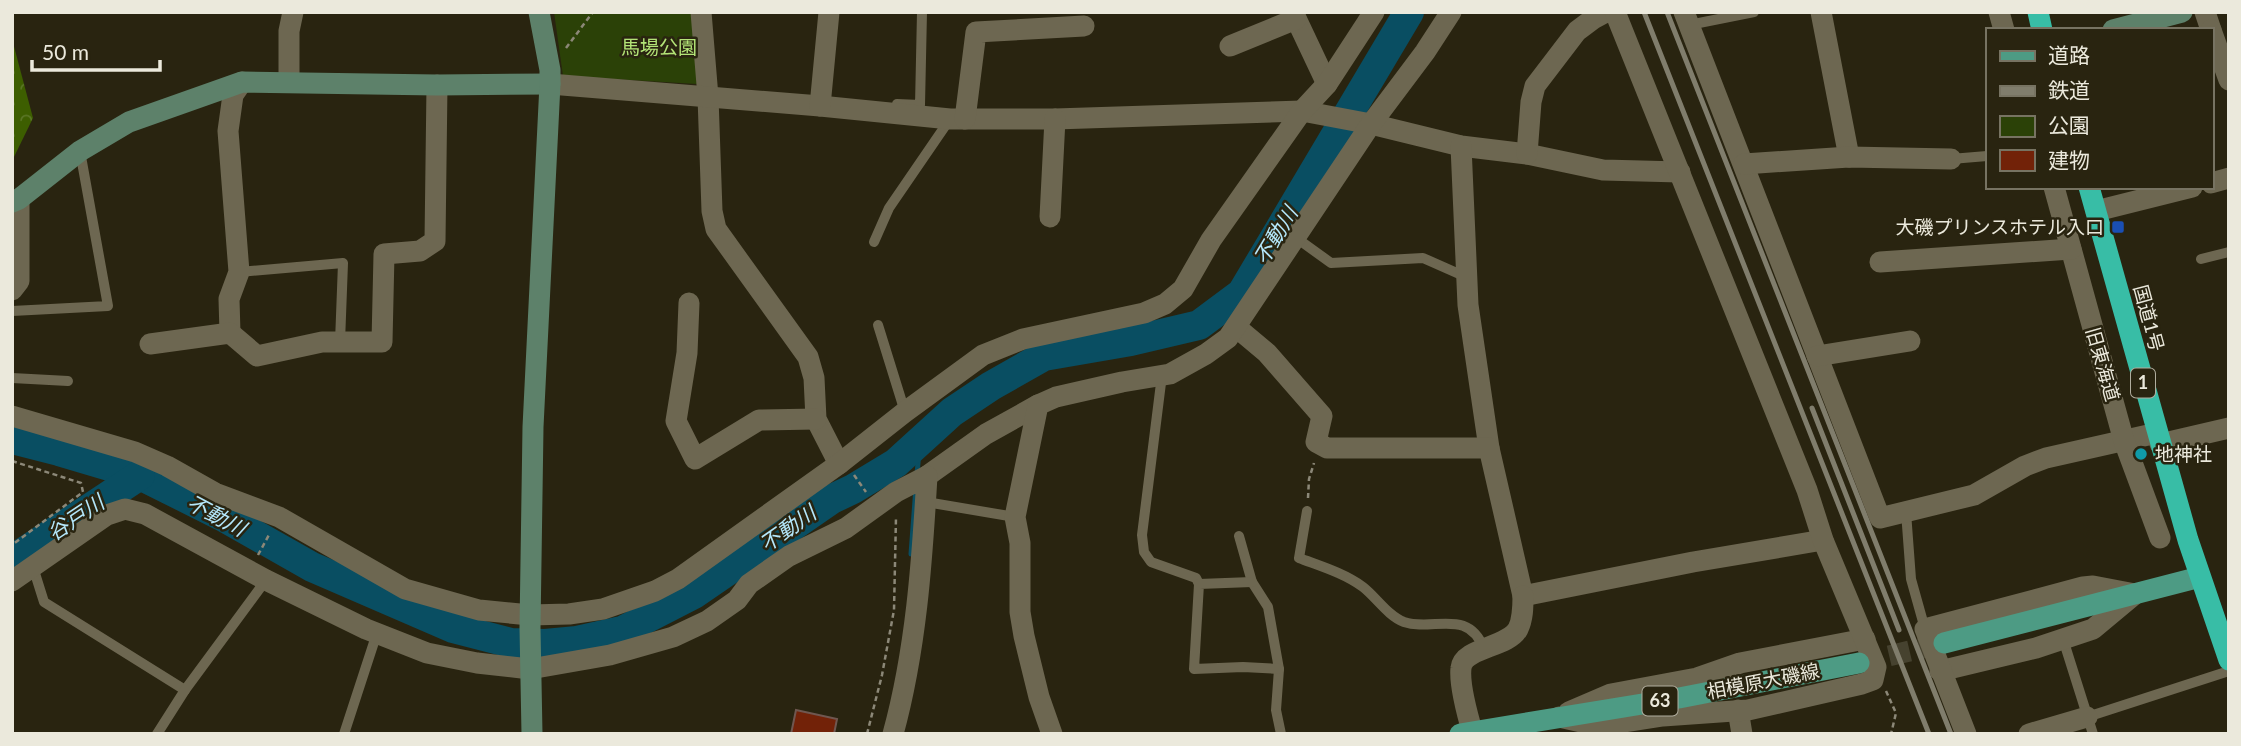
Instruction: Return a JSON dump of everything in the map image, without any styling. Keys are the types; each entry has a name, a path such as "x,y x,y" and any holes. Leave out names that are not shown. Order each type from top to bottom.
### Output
{"highway":[{"name":"国道1号","path":"2093,200 2200,577 2221,608 2229,660"}],"main road":[{"path":"1944,643 2200,577"},
{"name":"相模原大磯線","path":"1468,733 1679,698 1859,663"}],"street":[{"path":"289,81 289,31 293,12"},
{"path":"532,734 530,621 533,428 550,77 539,12"},
{"path":"701,12 708,97 712,211 716,229 808,356 814,378 816,419 844,466"},
{"path":"820,106 829,12"},
{"path":"12,416 135,452 167,466 215,493 279,517 405,589 530,621 603,609 655,591 678,579 844,466 905,412 983,355 1023,339 1144,313 1165,304 1183,289 1211,240 1302,111 1327,84 1374,12"},
{"path":"12,582 107,515 125,509 145,514 258,575 377,634 426,653 477,663 530,665 610,655 673,637 707,621 737,600 749,584 789,556 846,528 986,434 1038,405 1056,397 1170,374 1228,338 1371,124 1451,12"},
{"path":"1527,154 1531,102 1535,86 1577,31 1606,12"},
{"path":"1558,717 1599,726 1663,716 1738,710 1776,704 1873,680 1876,667 1823,540 1807,491 1615,12"},
{"path":"1821,12 1849,157"},
{"path":"2121,28 2182,12"},
{"path":"1230,46 1294,16 1327,84"},
{"path":"1687,19 1880,518 1974,495 2025,466 2046,458 2124,441 2229,428"},
{"path":"958,119 976,32 1085,27"},
{"path":"2213,36 2229,80"},
{"path":"12,290 19,281 16,201 80,151 129,122 242,82 437,85 550,77 708,97 958,119 1055,119 1302,111 1371,124 1461,146 1527,154 1602,170 1680,172"},
{"path":"242,82 233,95 228,131 239,272 229,299 230,333 257,356 323,342 382,341 384,254 420,251 435,241 437,85"},
{"path":"1050,218 1055,119"},
{"path":"1461,146 1471,331 1489,448 1524,596 1520,627 1514,635 1466,658 1461,666 1468,733"},
{"path":"1744,164 1849,157 1951,159"},
{"name":"旧東海道","path":"2055,189 2124,441 2160,538"},
{"path":"2062,211 2093,200 2177,189"},
{"path":"1880,262 2071,249"},
{"path":"689,303 687,353 676,421 695,459 759,420 816,419"},
{"path":"1236,327 1267,353 1322,416 1316,442 1322,450 1489,448"},
{"path":"150,344 230,333"},
{"path":"1818,356 1910,341"},
{"path":"1038,405 1015,517 1021,554 1020,612 1024,636 1039,697 1052,734"},
{"path":"893,734 905,691 915,631 927,476"},
{"path":"1524,596 1693,562 1823,540"},
{"path":"1966,734 1925,629 2083,587 2094,586 2135,594"},
{"path":"1940,671 2036,648 2093,629 2135,594"},
{"path":"1558,717 1611,694 1697,678 1740,663 1865,639"},
{"path":"1738,710 1742,734"},
{"path":"2029,734 2090,725"}],"lane":[{"path":"876,111 887,103 920,105 922,12"},
{"path":"1687,19 1754,12"},
{"path":"874,243 889,208 958,119"},
{"path":"12,311 108,306 80,151"},
{"path":"1951,159 1986,156"},
{"path":"1295,237 1331,262 1423,258 1466,277"},
{"path":"2201,260 2229,252"},
{"path":"239,272 343,263 340,342"},
{"path":"878,325 905,412"},
{"path":"1162,375 1142,535 1144,552 1151,562 1196,578 1199,584 1194,669 1279,669"},
{"path":"12,379 68,381"},
{"path":"926,502 1015,517"},
{"path":"1307,511 1299,558 1350,578 1398,619 1408,624 1447,622 1470,629 1479,636 1484,649"},
{"path":"1906,512 1912,579 1925,629"},
{"path":"1239,536 1252,582 1268,607 1279,669 1276,710 1281,734"},
{"path":"33,567 44,602 185,690"},
{"path":"158,734 258,575"},
{"path":"1199,584 1252,582"},
{"path":"344,734 377,634"},
{"path":"2063,639 2090,725 2229,671"}],"path":[{"path":"550,77 593,12"},
{"path":"1307,511 1309,480 1322,450"},
{"path":"12,461 80,483 83,492 12,545"},
{"path":"844,466 869,497"},
{"path":"867,734 882,675 894,610 896,492"},
{"path":"258,575 279,517"},
{"path":"1873,680 1884,689 1894,705 1896,713 1891,734"}],"green space":[{"name":"馬場公園","path":"554,12 698,12 697,84 563,76"},
{"path":"12,39 33,118 12,161"}],"building":[{"path":"796,710 837,719 834,734 791,734"}],"waterway":[{"name":"不動川","path":"12,439 140,475 222,516 312,567 453,628 511,643 545,644 577,641 622,631 694,594 832,499 896,463 952,412 1044,356 1131,341 1199,325 1242,293 1409,12"},
{"path":"917,474 920,441"},
{"name":"谷戸川","path":"12,560 140,475"},
{"path":"911,554 916,487"}],"tunnel":[{"path":"1859,663 1944,643"}],"railway":[{"path":"1644,12 1929,734"},
{"path":"1667,12 1951,734"},
{"path":"1812,408 1899,630"}],"place":[{"name":"大磯プリンスホテル入口","path":"2118,227"},
{"name":"地神社","path":"2141,454"}]}
